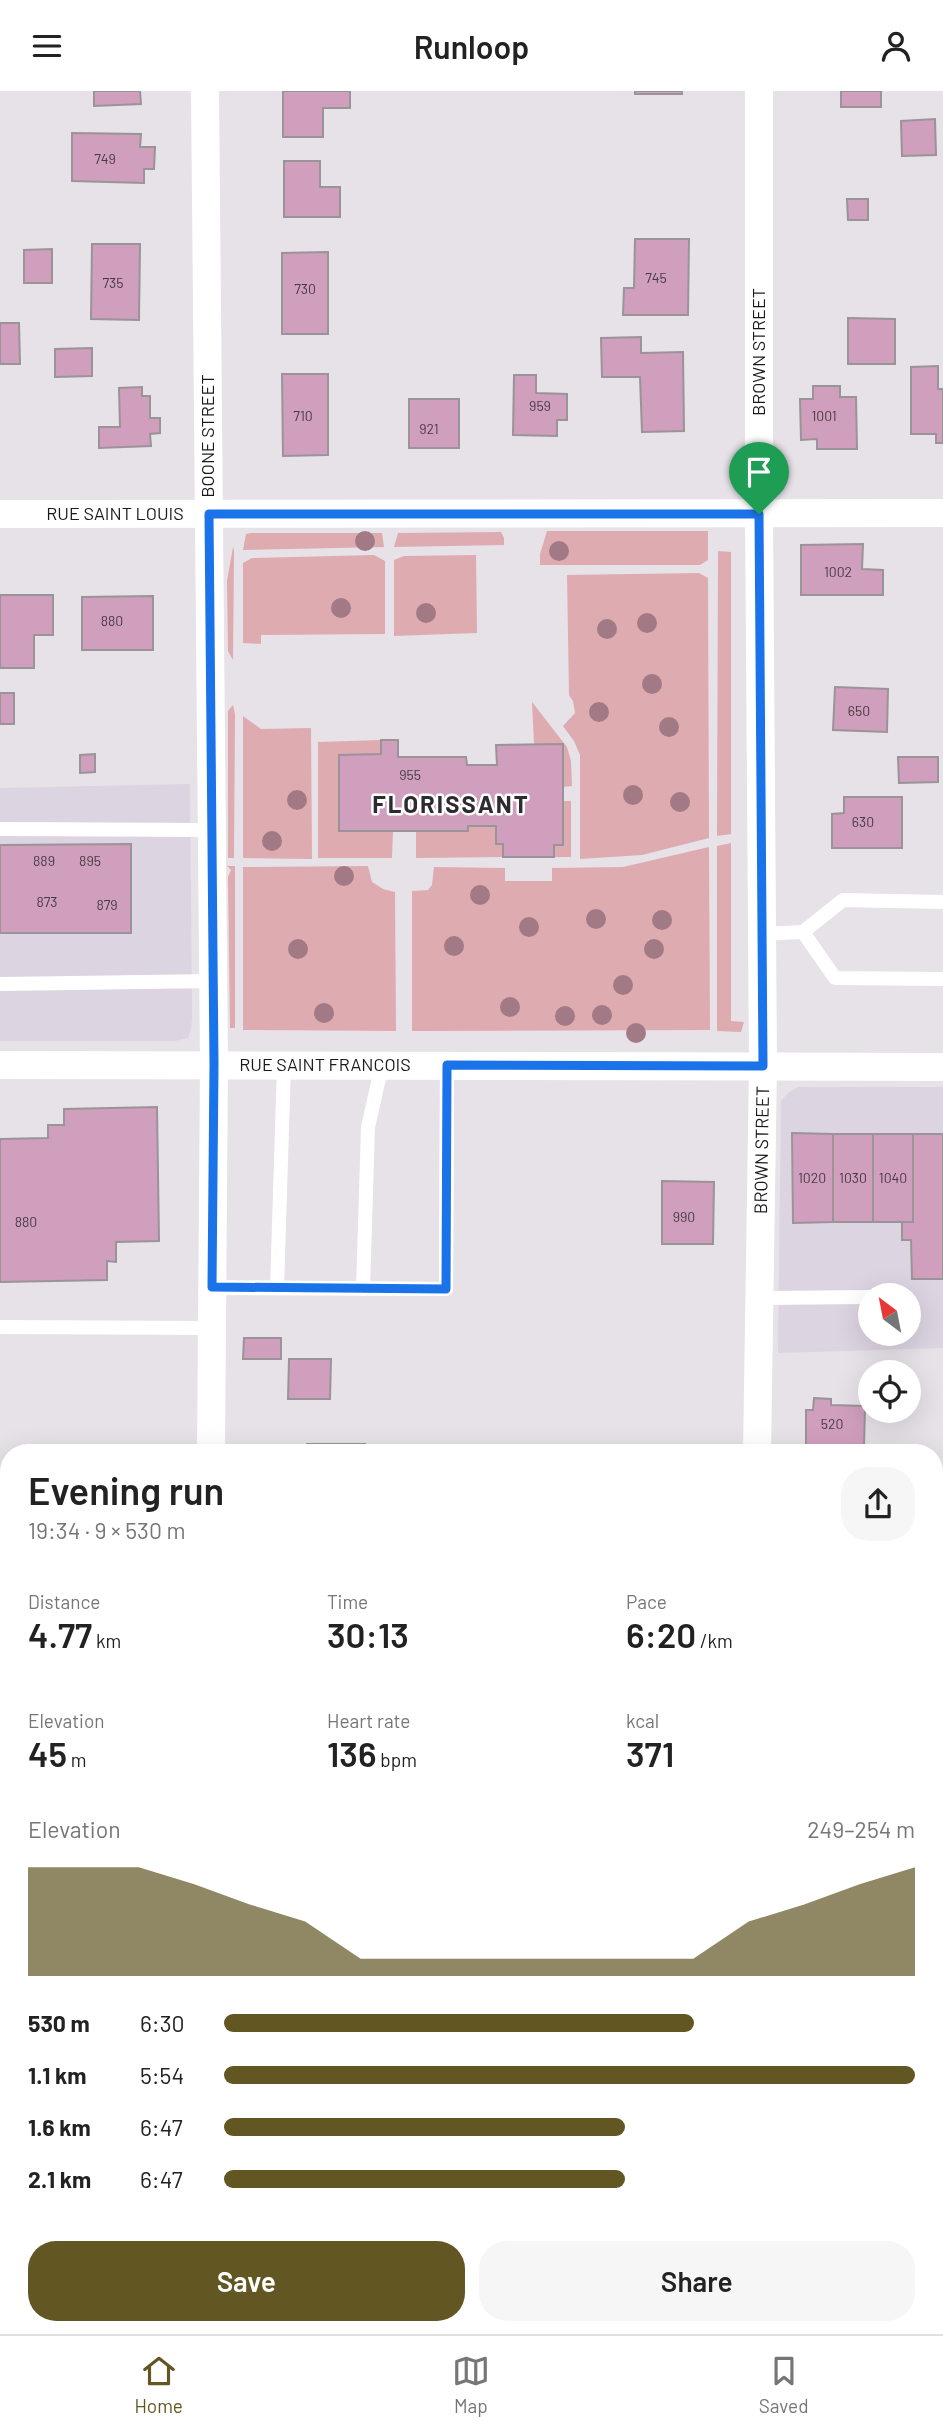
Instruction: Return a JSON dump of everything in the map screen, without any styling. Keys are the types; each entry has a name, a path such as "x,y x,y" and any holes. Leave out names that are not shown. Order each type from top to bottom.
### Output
{"street":[{"name":"BOONE STREET","path":"205,91 214,981 211,1444"},
{"name":"BROWN STREET","path":"757,1444 763,1066 759,91"},
{"name":"RUE SAINT LOUIS","path":"0,514 943,513"},
{"name":"RUE SAINT FRANCOIS","path":"0,1065 943,1067"}],"lane":[{"path":"0,829 212,830"},
{"path":"762,934 803,932 844,900 943,902"},
{"path":"803,932 835,978 943,979"},
{"path":"0,984 214,981"},
{"path":"277,1288 284,1065"},
{"path":"363,1289 368,1127 382,1065"},
{"path":"212,1287 446,1289 447,1065"},
{"path":"759,1298 858,1297"},
{"path":"0,1327 212,1328"}],"shaded area":[{"path":"547,531 708,531 708,560 700,565 540,565 540,554"},
{"path":"501,532 504,545 394,547 398,533"},
{"path":"382,533 384,547 243,550 246,534"},
{"path":"233,547 233,660 228,651 227,581"},
{"path":"718,551 731,552 731,834 717,836"},
{"path":"374,555 385,561 385,634 261,635 261,644 243,643 243,563 252,558"},
{"path":"476,555 477,633 394,636 394,560 404,556"},
{"path":"699,573 708,578 709,838 642,855 580,859 580,755 563,726 575,713 569,695 567,575"},
{"path":"532,702 567,747 571,761 572,786 563,787 563,744 534,744"},
{"path":"233,705 234,858 228,858 228,711"},
{"path":"243,716 261,729 311,728 312,859 243,858"},
{"path":"381,740 381,754 339,755 339,831 393,831 392,858 318,858 318,742"},
{"path":"190,784 192,1018 188,1038 175,1041 0,1041 0,788"},
{"path":"564,801 571,801 571,857 554,857 554,845 563,845"},
{"path":"468,826 496,826 503,844 503,857 416,858 416,831 468,831"},
{"path":"731,843 731,1021 744,1022 741,1032 717,1031 717,846"},
{"path":"709,847 710,1030 412,1031 412,891 428,890 432,885 434,867 505,868 505,881 552,881 552,868 623,867"},
{"path":"227,866 235,866 235,1028 230,1028 228,877 231,870"},
{"path":"368,866 372,882 395,892 396,1031 243,1030 243,867"},
{"path":"799,1087 943,1087 943,1348 778,1353 781,1101 789,1092"}],"building":[{"path":"94,91 140,91 141,104 94,106"},
{"path":"283,91 350,91 350,108 323,108 323,137 283,137"},
{"path":"635,91 682,91 682,94 635,94"},
{"path":"841,91 881,91 881,107 841,107"},
{"path":"935,119 936,155 902,156 901,121"},
{"path":"72,133 141,134 140,147 155,147 154,169 144,169 144,183 72,181"},
{"path":"284,161 320,161 320,187 340,187 340,217 284,217"},
{"path":"847,199 868,199 868,220 848,220"},
{"path":"635,239 689,239 688,315 623,315 624,288 634,288"},
{"path":"92,244 140,244 139,320 91,319"},
{"path":"52,249 52,283 24,283 24,250"},
{"path":"328,252 328,334 282,334 282,253"},
{"path":"848,318 895,319 895,364 848,364"},
{"path":"0,323 19,323 20,364 0,364"},
{"path":"641,337 641,353 683,352 684,431 642,432 640,377 602,377 601,338"},
{"path":"92,348 92,376 55,377 55,349"},
{"path":"938,366 938,389 943,389 943,443 936,443 936,434 911,434 911,367"},
{"path":"282,374 328,374 328,455 283,456"},
{"path":"514,375 536,375 536,393 567,394 567,420 557,420 557,436 513,435"},
{"path":"813,386 840,386 840,397 856,397 857,449 817,449 817,439 801,440 800,399 813,399"},
{"path":"142,387 142,396 150,396 150,418 160,418 160,433 150,434 151,446 99,448 99,427 120,427 119,388"},
{"path":"409,399 459,399 459,448 409,448"},
{"path":"863,544 862,569 883,570 883,595 801,595 801,545"},
{"path":"0,595 53,595 53,635 34,635 34,668 0,668"},
{"path":"153,596 153,650 82,650 82,597"},
{"path":"835,687 888,689 887,732 833,730"},
{"path":"0,693 14,693 14,724 0,724"},
{"path":"381,740 398,740 398,757 466,757 467,765 497,765 496,745 563,744 563,845 554,845 554,857 503,857 503,844 496,844 496,826 468,826 468,831 339,831 339,755 381,754"},
{"path":"95,754 95,772 80,773 80,755"},
{"path":"898,757 938,757 938,782 899,783"},
{"path":"844,797 902,797 902,848 832,848 832,814 844,813"},
{"path":"131,844 131,933 0,933 0,845"},
{"path":"157,1107 159,1241 116,1242 116,1262 107,1261 107,1280 0,1282 0,1139 48,1138 48,1125 64,1125 64,1109"},
{"path":"792,1133 833,1134 833,1222 793,1223"},
{"path":"833,1134 873,1134 873,1222 833,1222"},
{"path":"873,1134 913,1134 913,1222 873,1222"},
{"path":"913,1134 943,1134 943,1279 912,1279 911,1240 902,1240 902,1222 913,1222"},
{"path":"662,1181 714,1182 713,1244 662,1244"},
{"path":"244,1338 281,1338 281,1359 243,1359"},
{"path":"289,1359 331,1359 330,1399 288,1399"},
{"path":"814,1398 831,1399 831,1405 858,1406 858,1423 865,1423 864,1444 806,1444 806,1410 813,1410"}],"district":[{"name":"FLORISSANT","path":"451,805"}],"route":[{"path":"209,514 759,514 763,1066 447,1065 446,1289 212,1287 214,1065 209,514"}]}
